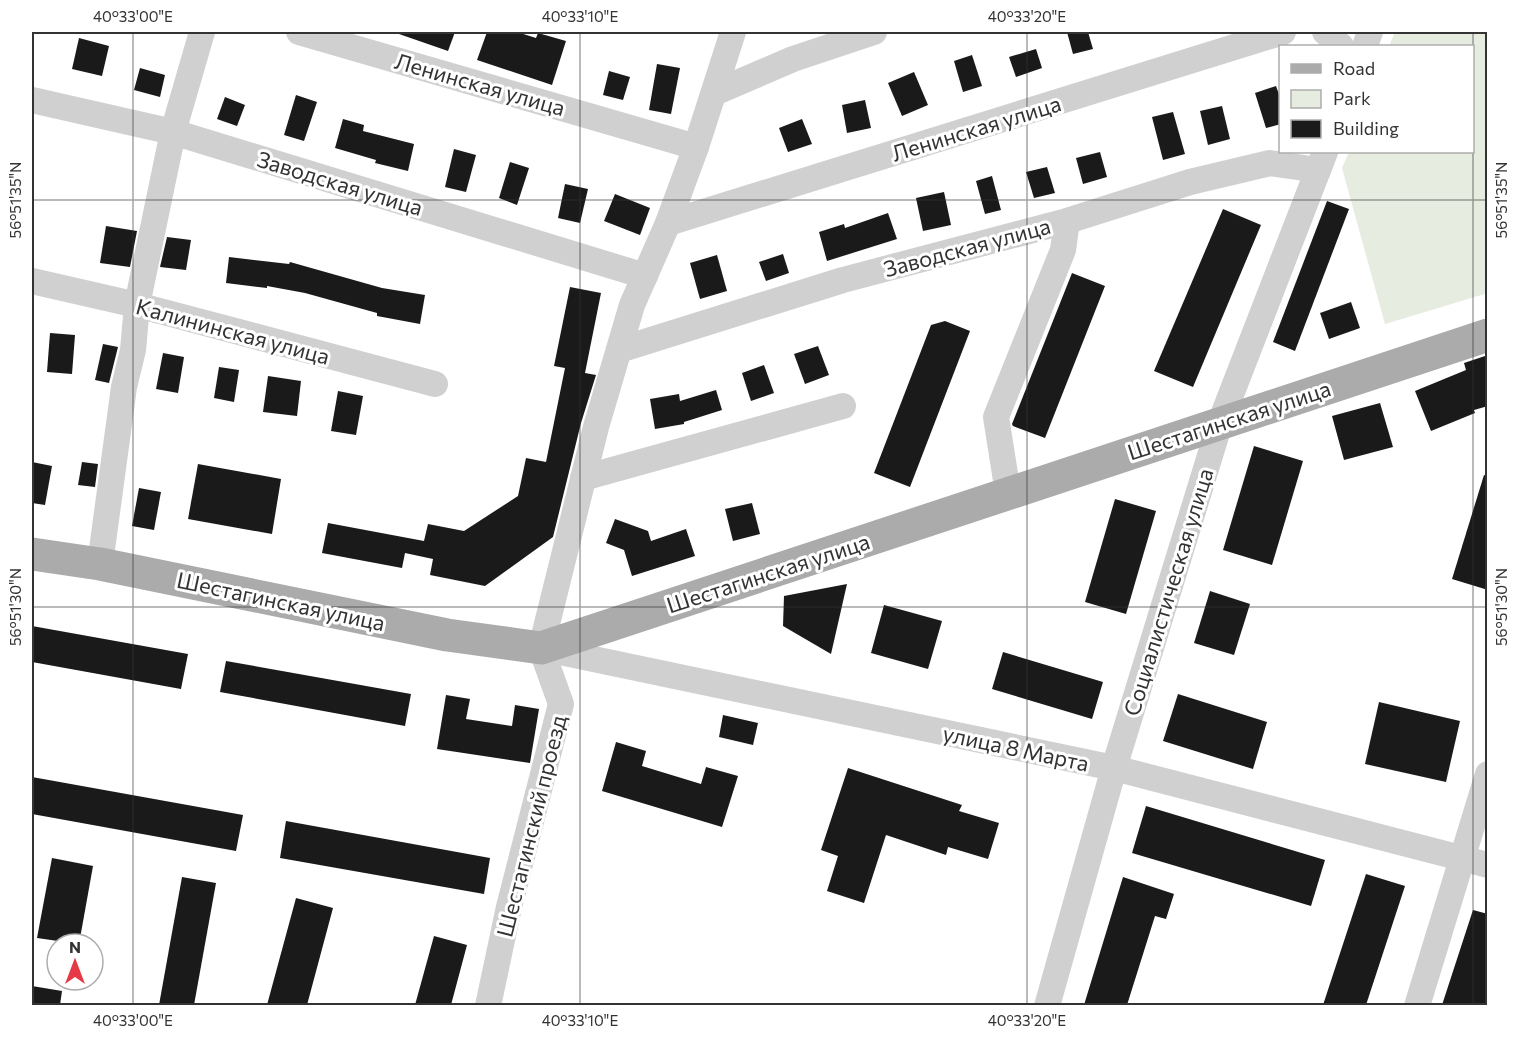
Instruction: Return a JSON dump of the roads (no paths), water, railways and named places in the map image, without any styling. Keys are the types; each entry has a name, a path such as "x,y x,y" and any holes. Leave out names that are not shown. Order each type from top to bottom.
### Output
{"main road":[{"name":"Шестагинская улица","path":"32,554 100,564 447,635 541,648 1488,334"}],"street":[{"path":"100,564 137,305 173,132 202,32"},
{"name":"Ленинская улица","path":"299,32 696,147"},
{"path":"541,648 583,478 632,305 668,223 696,147 733,32"},
{"path":"714,93 793,59 874,32"},
{"name":"Ленинская улица","path":"668,223 1283,32"},
{"path":"1325,32 1340,45"},
{"name":"Заводская улица","path":"32,100 173,132 645,276"},
{"name":"Заводская улица","path":"619,350 843,280 1067,220 1190,182 1270,163 1321,161"},
{"name":"Социалистическая улица","path":"1047,1005 1114,768 1220,423 1321,161"},
{"path":"1008,493 996,417 1063,250 1067,220"},
{"name":"Калининская улица","path":"32,280 137,305 435,384"},
{"path":"583,478 843,406"},
{"name":"улица 8 Марта","path":"541,648 1114,768 1488,865"},
{"name":"Шестагинский проезд","path":"488,1005 509,907 561,704 541,648"},
{"path":"1417,1005 1488,774"}]}
